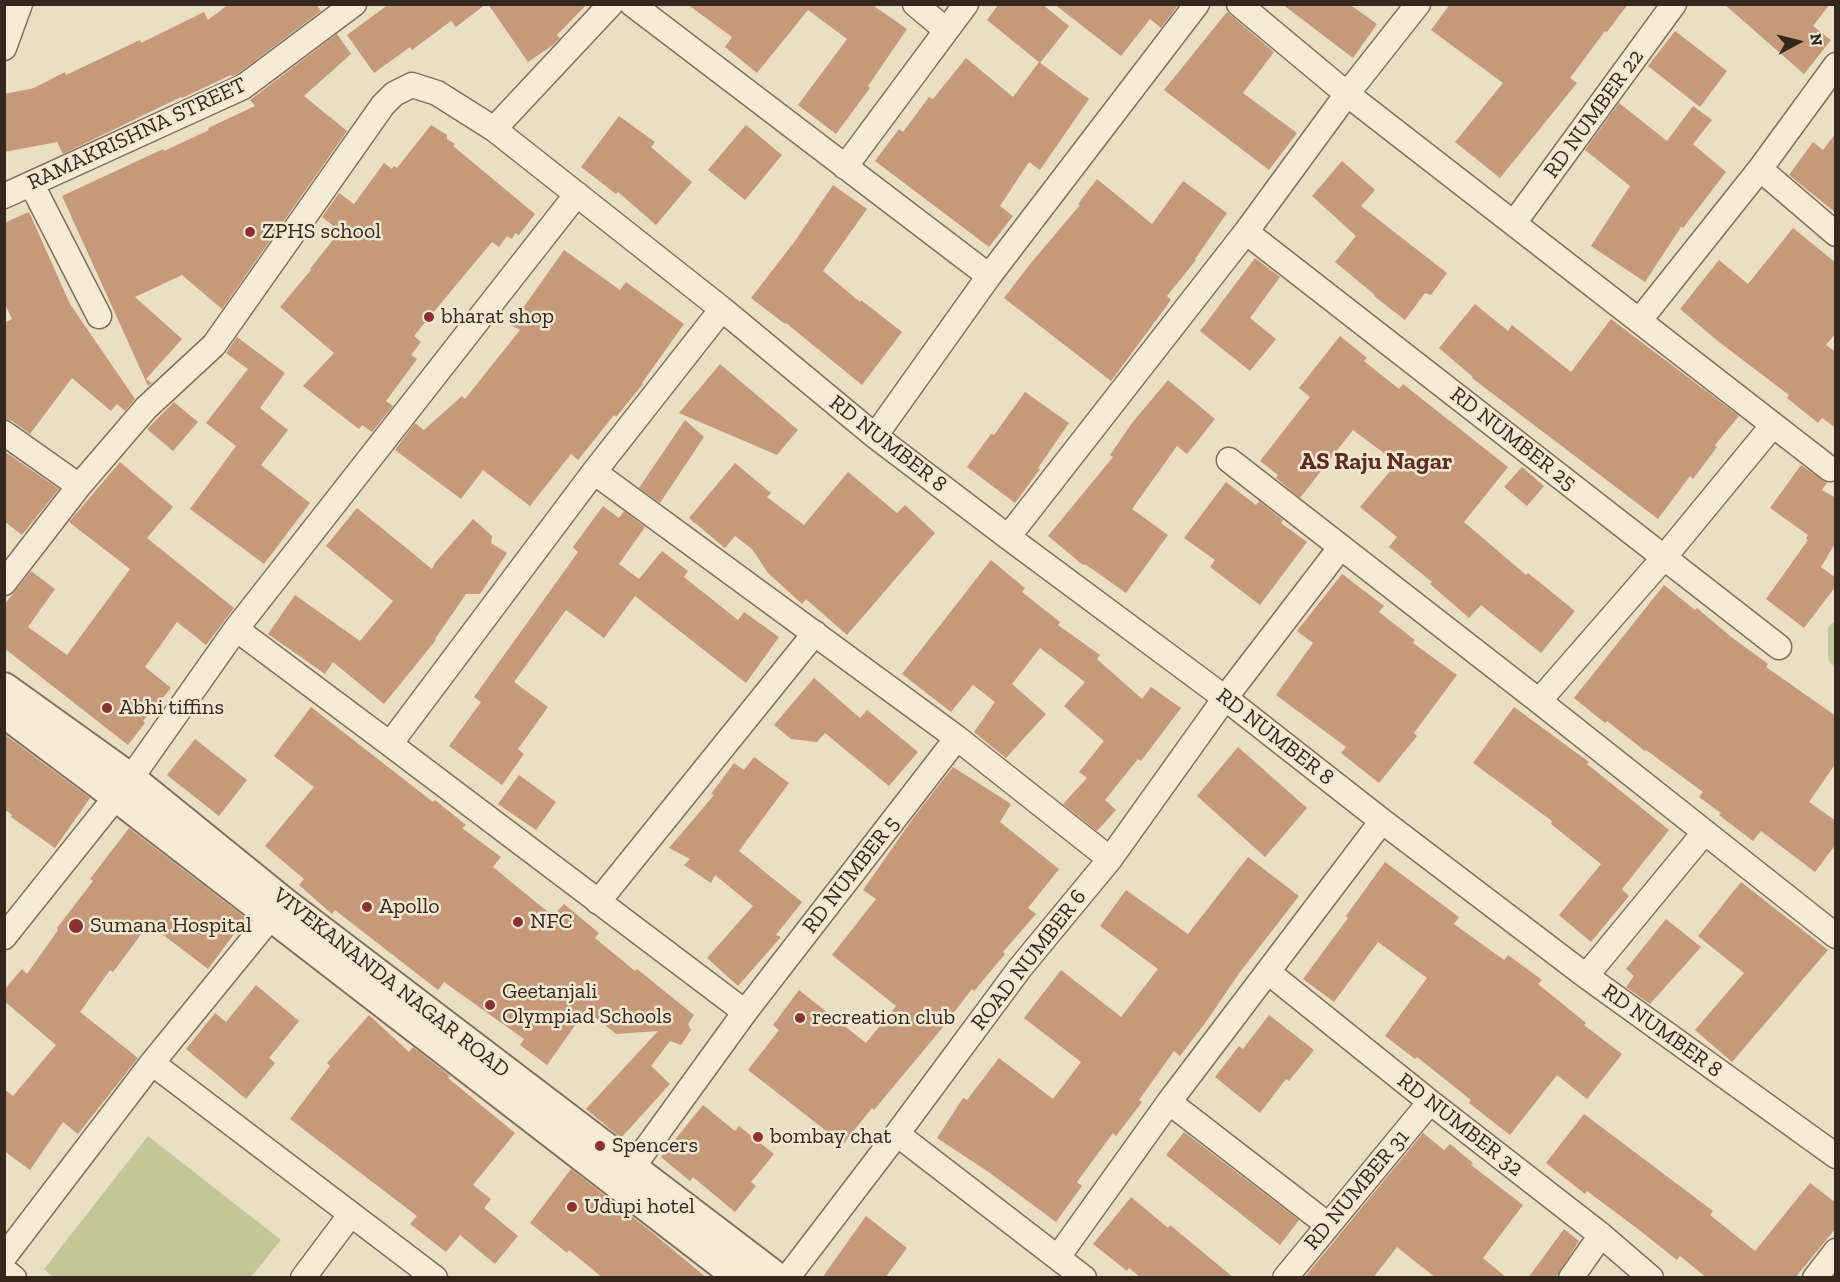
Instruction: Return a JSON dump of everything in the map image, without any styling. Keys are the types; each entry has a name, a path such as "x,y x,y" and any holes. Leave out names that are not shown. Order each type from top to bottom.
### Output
{"street":[{"path":"4,48 20,4"},
{"name":"RAMAKRISHNA STREET","path":"4,196 243,87 354,4"},
{"path":"494,129 611,4"},
{"path":"632,4 989,276"},
{"path":"915,4 946,30"},
{"path":"845,167 966,4"},
{"path":"875,436 989,276 1197,4"},
{"path":"1239,4 1347,94 1830,469"},
{"path":"1008,537 1246,232 1347,94 1418,4"},
{"name":"RD NUMBER 22","path":"1514,224 1674,4"},
{"path":"1639,321 1760,169 1836,65"},
{"name":"RD NUMBER 8","path":"4,583 79,486 146,408 214,345 383,105 394,94 412,85 437,93 494,129 723,309 875,436 1225,698 1586,976 1836,1156"},
{"path":"1760,169 1836,234"},
{"path":"32,185 99,316"},
{"path":"6,932 123,787 236,629 577,194"},
{"name":"RD NUMBER 25","path":"1246,232 1779,647"},
{"path":"390,744 594,472 723,309"},
{"path":"1539,700 1665,557 1773,425"},
{"path":"4,433 79,486"},
{"path":"1229,460 1539,700 1836,936"},
{"path":"594,472 957,738 1110,859"},
{"name":"ROAD NUMBER 6","path":"787,1278 1020,968 1110,859 1225,698 1340,548"},
{"path":"236,629 745,1012"},
{"path":"598,902 815,633"},
{"name":"VIVEKANANDA NAGAR ROAD","path":"4,687 272,917 739,1278"},
{"name":"VIVEKANANDA NAGAR ROAD","path":"4,713 123,787 284,902 778,1278"},
{"name":"RD NUMBER 5","path":"632,1168 745,1012 957,738"},
{"path":"1058,1257 1169,1102 1382,821"},
{"path":"1586,976 1704,833"},
{"path":"4,1257 152,1063 272,917"},
{"name":"RD NUMBER 32","path":"1268,972 1601,1235 1651,1278"},
{"path":"152,1063 435,1278"},
{"path":"1169,1102 1328,1225"},
{"name":"RD NUMBER 31","path":"1285,1278 1430,1102"},
{"path":"897,1134 1084,1278"},
{"path":"303,1278 351,1214"},
{"path":"1571,1278 1601,1235"},
{"path":"1815,1278 1836,1251"},
{"path":"4,1270 14,1278"}],"green space":[{"path":"1835,620 1835,669 1828,659 1828,628"},
{"path":"148,1136 281,1240 251,1277 54,1278 44,1269"}],"building":[{"path":"229,4 316,4 321,11 236,75 231,75 181,97 63,154 57,142 4,152 4,94 34,88 65,72 66,75 140,40 141,43 204,12 208,20"},
{"path":"389,4 486,4 456,27 451,21 412,50 410,47 374,73 347,35"},
{"path":"488,4 587,4 557,35 560,38 553,45 528,62"},
{"path":"687,4 871,4 907,29 868,86 870,88 836,134 798,105 847,39 808,10 757,73 725,47 732,37"},
{"path":"999,4 1042,4 1069,26 1040,63 987,20"},
{"path":"1054,4 1179,4 1161,28 1150,19 1121,56"},
{"path":"1282,4 1349,4 1377,24 1353,58"},
{"path":"1450,4 1628,4 1570,78 1577,83 1500,178 1455,142 1503,83 1431,30"},
{"path":"1724,4 1830,4 1813,26 1831,40 1804,74"},
{"path":"1227,12 1274,52 1243,93 1297,133 1269,170 1164,90"},
{"path":"1675,31 1727,71 1700,107 1648,66"},
{"path":"337,34 351,54 304,96 347,131 222,309 182,275 135,297 182,339 146,379 152,383 148,386 62,196 163,149 164,151 255,106 250,100"},
{"path":"966,58 1013,97 1039,62 1089,99 1040,170 1029,162 1000,206 1013,216 989,247 875,161 899,129 903,132 929,97 933,99"},
{"path":"1619,103 1667,141 1693,106 1712,120 1693,144 1726,172 1683,228 1681,227 1645,282 1591,246 1630,186 1585,150"},
{"path":"619,116 655,142 651,147 692,182 656,225 618,192 616,194 581,167"},
{"path":"431,125 447,135 447,139 455,144 453,146 535,214 519,235 515,233 512,239 507,236 499,247 492,242 414,336 421,342 411,355 417,359 386,401 393,406 372,432 362,425 359,429 303,386 334,353 280,307 340,231 322,217 339,193 354,204 384,163 392,169 394,166 397,168"},
{"path":"746,125 782,155 745,200 708,170"},
{"path":"1836,133 1836,213 1789,175 1813,142 1823,150"},
{"path":"1342,161 1375,190 1361,206 1447,273 1431,295 1425,293 1405,320 1335,262 1356,236 1312,196"},
{"path":"1097,179 1152,224 1183,181 1227,213 1196,260 1167,296 1171,300 1111,381 1004,298 1080,205 1078,204"},
{"path":"833,185 867,209 823,271 860,302 861,300 902,332 862,385 786,323 751,298 795,241"},
{"path":"29,212 70,304 135,399 125,411 117,404 111,411 72,378 30,434 12,421 4,419 4,323 12,319 4,302 4,223"},
{"path":"1793,228 1836,263 1836,333 1826,345 1836,352 1836,428 1822,418 1818,423 1787,398 1789,395 1680,309 1719,260 1748,284"},
{"path":"564,250 620,290 626,282 684,324 643,384 616,417 614,415 578,460 571,454 530,506 483,470 461,499 395,450 415,423 424,430 462,396 465,399 520,330 511,325"},
{"path":"1255,258 1280,277 1250,318 1276,339 1250,371 1200,331"},
{"path":"1475,304 1508,331 1512,325 1571,372 1611,319 1739,416 1715,445 1717,447 1693,479 1690,476 1658,519 1472,378 1439,348"},
{"path":"1340,336 1367,358 1364,361 1399,389 1403,384 1508,467 1464,522 1526,575 1528,573 1575,611 1541,653 1481,605 1469,618 1430,584 1432,582 1389,547 1397,537 1360,507 1397,463 1353,430 1300,498 1276,478 1278,475 1260,461 1310,397 1299,388"},
{"path":"237,337 285,373 260,408 288,430 261,465 310,503 264,564 190,509 236,446 206,423 248,369 226,353"},
{"path":"720,364 798,430 777,455 679,413"},
{"path":"1168,380 1215,419 1187,454 1177,446 1132,509 1168,535 1126,593 1085,564 1083,565 1048,536 1113,457 1110,455 1132,423"},
{"path":"1025,392 1069,423 1015,503 967,467"},
{"path":"174,402 198,422 173,451 147,429"},
{"path":"685,420 704,437 660,503 639,488"},
{"path":"4,451 59,489 22,535 4,521"},
{"path":"120,462 173,507 147,538 234,608 206,645 177,622 145,667 171,688 143,721 145,723 128,745 4,648 4,605 31,571 55,589 28,627 67,655 130,569 69,522"},
{"path":"735,463 771,493 767,497 804,525 848,472 897,513 905,505 935,533 847,635 806,599 802,604 768,573 752,549 735,536 725,548 689,518"},
{"path":"1801,465 1827,483 1822,490 1836,498 1836,542 1821,567 1836,578 1836,586 1804,628 1766,599 1808,540 1806,539 1808,535 1770,508"},
{"path":"1522,467 1544,486 1527,506 1504,487"},
{"path":"1226,482 1256,505 1259,501 1283,520 1281,523 1307,542 1260,605 1210,567 1215,560 1184,538"},
{"path":"603,506 619,518 624,511 645,527 619,564 639,579 662,551 688,571 684,577 738,620 744,612 779,637 746,683 635,596 604,638 566,610 514,682 548,707 518,749 524,754 502,785 449,746 481,702 474,697 578,552 573,547"},
{"path":"357,508 432,569 473,519 492,536 491,543 507,553 480,594 466,594 436,640 384,704 333,662 325,674 268,634 295,595 360,641 393,601 326,546"},
{"path":"991,560 1025,588 1022,592 1060,622 1058,625 1100,655 1097,659 1142,699 1151,687 1181,708 1141,761 1138,759 1105,800 1116,810 1097,831 1063,804 1087,778 1079,772 1104,741 1064,706 1085,682 1040,648 1012,684 1046,714 1006,758 974,732 995,702 973,685 951,712 902,674"},
{"path":"1342,574 1384,606 1379,612 1415,640 1413,643 1457,675 1414,733 1417,736 1379,783 1341,753 1346,747 1276,695 1313,643 1297,631"},
{"path":"1664,585 1768,664 1766,667 1836,716 1836,763 1809,802 1836,821 1836,844 1815,872 1761,831 1753,841 1699,797 1703,792 1607,721 1605,723 1574,698"},
{"path":"814,678 860,718 867,710 918,752 889,786 825,733 817,742 791,739 774,725"},
{"path":"311,707 466,825 462,828 501,857 493,867 553,916 564,904 599,933 595,938 694,1015 688,1024 691,1030 681,1045 670,1041 651,1066 670,1084 621,1138 586,1109 658,1031 616,1034 586,1010 547,1065 520,1045 524,1039 444,982 438,990 335,910 332,914 299,885 304,879 265,846 314,787 274,756"},
{"path":"1514,707 1589,762 1587,764 1669,830 1622,889 1629,896 1591,942 1559,915 1601,864 1551,824 1552,821 1473,763"},
{"path":"4,734 90,798 55,848 11,817 12,815 4,809"},
{"path":"195,739 247,780 219,816 167,775"},
{"path":"1238,747 1307,808 1265,857 1197,796"},
{"path":"754,757 789,783 739,851 802,902 776,935 781,937 738,986 707,958 753,906 715,875 711,883 684,865 690,859 669,848 714,795 711,794 734,763 744,770"},
{"path":"953,767 1011,804 1000,822 1059,869 1028,908 1036,914 1003,952 1005,954 974,991 972,989 939,1032 843,1144 748,1070 779,1030 773,1025 799,990 866,1043 896,1006 832,955 876,899 863,890 914,817"},
{"path":"519,775 556,802 536,830 498,804"},
{"path":"129,828 246,918 208,969 149,924 113,972 110,970 80,1012 138,1058 78,1134 63,1122 30,1170 4,1151 4,1089 13,1096 56,1045 4,1001 4,990 22,969 27,974 58,930 57,928 93,881 90,879"},
{"path":"1248,857 1299,896 1240,972 1180,1056 1174,1051 1139,1100 1142,1102 1116,1136 1113,1133 1077,1182 1082,1186 1056,1222 990,1173 937,1138 963,1098 967,1100 999,1058 1053,1099 1081,1062 1024,1018 1061,970 1121,1017 1158,969 1100,926 1126,890 1188,934"},
{"path":"1385,862 1459,917 1454,924 1504,960 1508,955 1542,980 1538,984 1586,1023 1584,1025 1622,1054 1587,1099 1557,1075 1510,1135 1469,1103 1471,1100 1417,1057 1415,1059 1385,1036 1427,978 1378,942 1334,1002 1303,979 1348,918 1346,916"},
{"path":"1741,882 1828,950 1732,1062 1695,1030 1744,973 1698,936"},
{"path":"1666,919 1701,947 1650,1004 1626,987 1634,976 1626,969"},
{"path":"256,985 299,1021 269,1058 275,1063 246,1099 186,1049 215,1013 226,1022"},
{"path":"369,1015 409,1052 413,1047 515,1133 473,1185 491,1199 484,1208 518,1236 495,1264 460,1235 446,1252 410,1224 417,1216 290,1119 330,1066 327,1063"},
{"path":"1269,1015 1314,1050 1289,1081 1286,1079 1260,1113 1215,1077 1239,1046 1243,1049"},
{"path":"703,1105 735,1131 739,1126 774,1154 751,1182 756,1186 735,1212 693,1177 690,1181 661,1157"},
{"path":"1584,1114 1713,1211 1710,1215 1755,1251 1810,1183 1836,1203 1836,1228 1795,1278 1707,1278 1680,1256 1677,1260 1587,1191 1585,1194 1546,1163"},
{"path":"1184,1132 1299,1220 1280,1245 1166,1155"},
{"path":"1423,1133 1444,1150 1450,1144 1473,1163 1471,1165 1523,1205 1483,1258 1507,1278 1436,1278 1397,1247 1373,1278 1304,1278"},
{"path":"571,1169 707,1278 603,1278 569,1250 567,1253 530,1223"},
{"path":"1131,1197 1168,1228 1170,1225 1234,1278 1141,1278 1129,1268 1127,1271 1093,1244"},
{"path":"866,1216 907,1248 885,1278 822,1278"},
{"path":"1564,1229 1579,1241 1558,1274 1555,1278 1528,1278"}],"place":[{"name":"ZPHS school","path":"250,232"},
{"name":"bharat shop","path":"429,317"},
{"name":"Abhi tiffins","path":"107,708"},
{"name":"Apollo","path":"367,907"},
{"name":"NFC","path":"518,922"},
{"name":"Sumana Hospital","path":"76,926"},
{"name":"Geetanjali Olympiad Schools","path":"490,1005"},
{"name":"recreation club","path":"800,1018"},
{"name":"bombay chat","path":"758,1137"},
{"name":"Spencers","path":"600,1146"},
{"name":"Udupi hotel","path":"572,1207"}],"district":[{"name":"AS Raju Nagar","path":"1376,462"}]}
